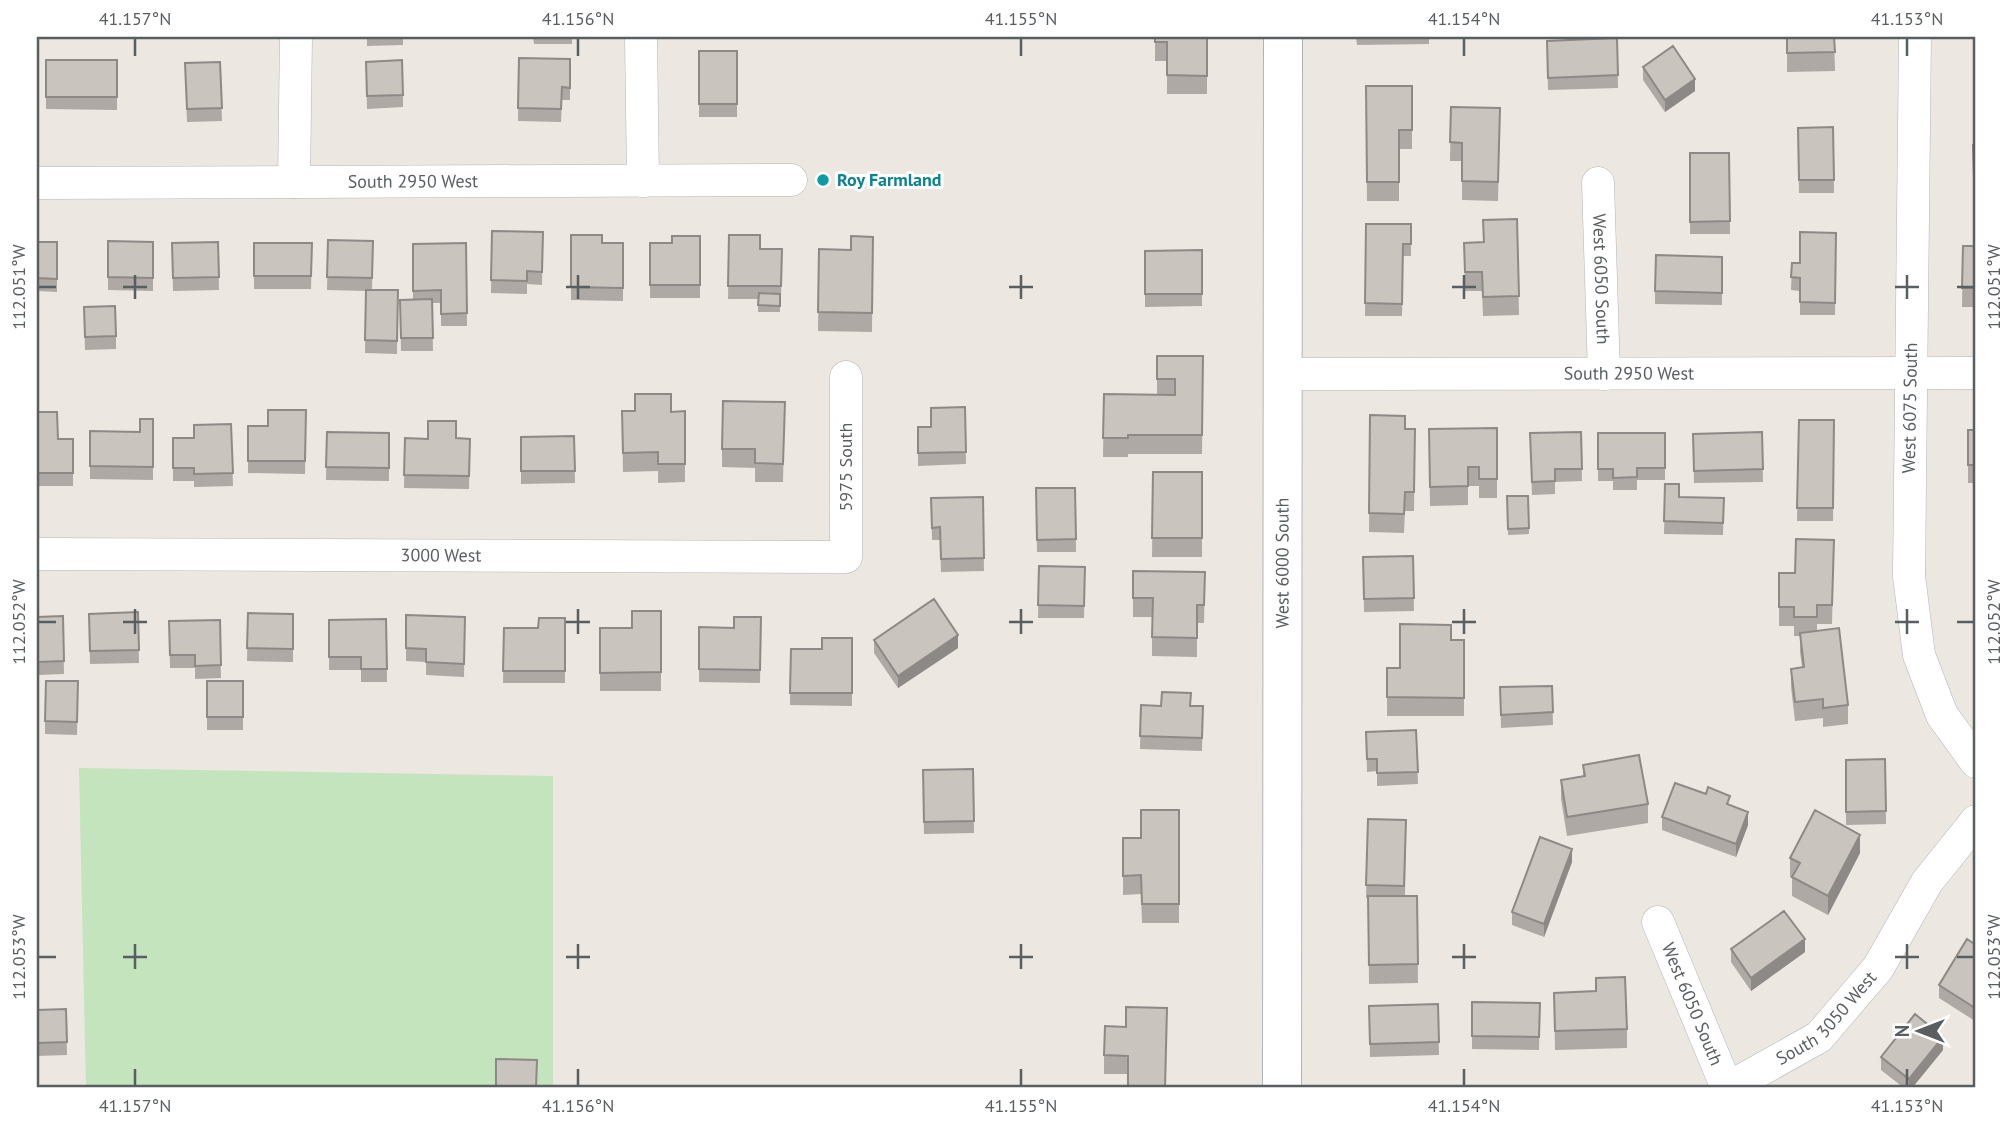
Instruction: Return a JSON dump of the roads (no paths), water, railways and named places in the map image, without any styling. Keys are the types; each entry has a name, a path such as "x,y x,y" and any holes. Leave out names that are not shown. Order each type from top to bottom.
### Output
{"street":[{"path":"294,182 296,37"},
{"path":"641,37 643,181"},
{"name":"West 6000 South","path":"1282,1088 1283,37"},
{"name":"West 6075 South","path":"1915,37 1909,576 1919,655 1942,715 1976,762"},
{"name":"South 2950 West","path":"37,183 791,180"},
{"name":"West 6050 South","path":"1598,183 1604,374"},
{"name":"South 2950 West","path":"1283,374 1976,373"},
{"name":"5975 South","path":"846,377 846,557"},
{"name":"3000 West","path":"37,554 846,557"},
{"name":"South 3050 West","path":"1727,1088 1819,1037 1878,968 1927,882 1976,821"},
{"name":"West 6050 South","path":"1658,922 1727,1088"}],"place":[{"name":"Roy Farmland","path":"823,180"}]}
